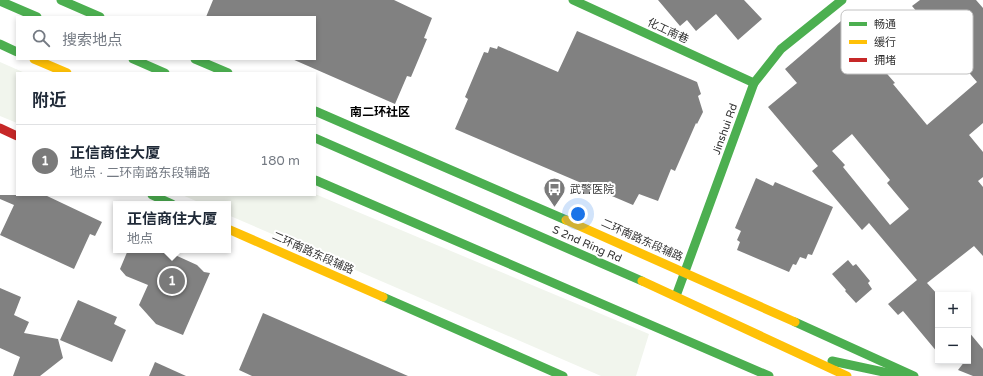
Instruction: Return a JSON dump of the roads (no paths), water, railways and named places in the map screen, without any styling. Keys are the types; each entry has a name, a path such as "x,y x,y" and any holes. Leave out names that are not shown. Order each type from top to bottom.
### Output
{"main road":[{"path":"61,0 98,16"},
{"name":"化工南巷","path":"572,0 754,83"},
{"name":"Jinshui Rd","path":"676,296 754,83 781,49 842,0"},
{"path":"0,1 35,16"},
{"path":"0,44 16,52"},
{"path":"36,60 65,72"},
{"path":"135,60 163,72"},
{"path":"197,60 226,72"},
{"name":"二环南路东段辅路","path":"316,111 685,272 914,376"},
{"path":"0,128 16,136"},
{"name":"S 2nd Ring Rd","path":"316,138 676,296 848,376"},
{"path":"316,180 769,376"},
{"path":"154,196 165,201"},
{"name":"二环南路东段辅路","path":"231,230 563,376"},
{"path":"798,354 902,376"}],"place":[{"name":"武警医院","path":"554,208"},
{"name":"正信商住大厦","path":"172,281"}],"district":[{"name":"南二环社区","path":"380,112"}]}
